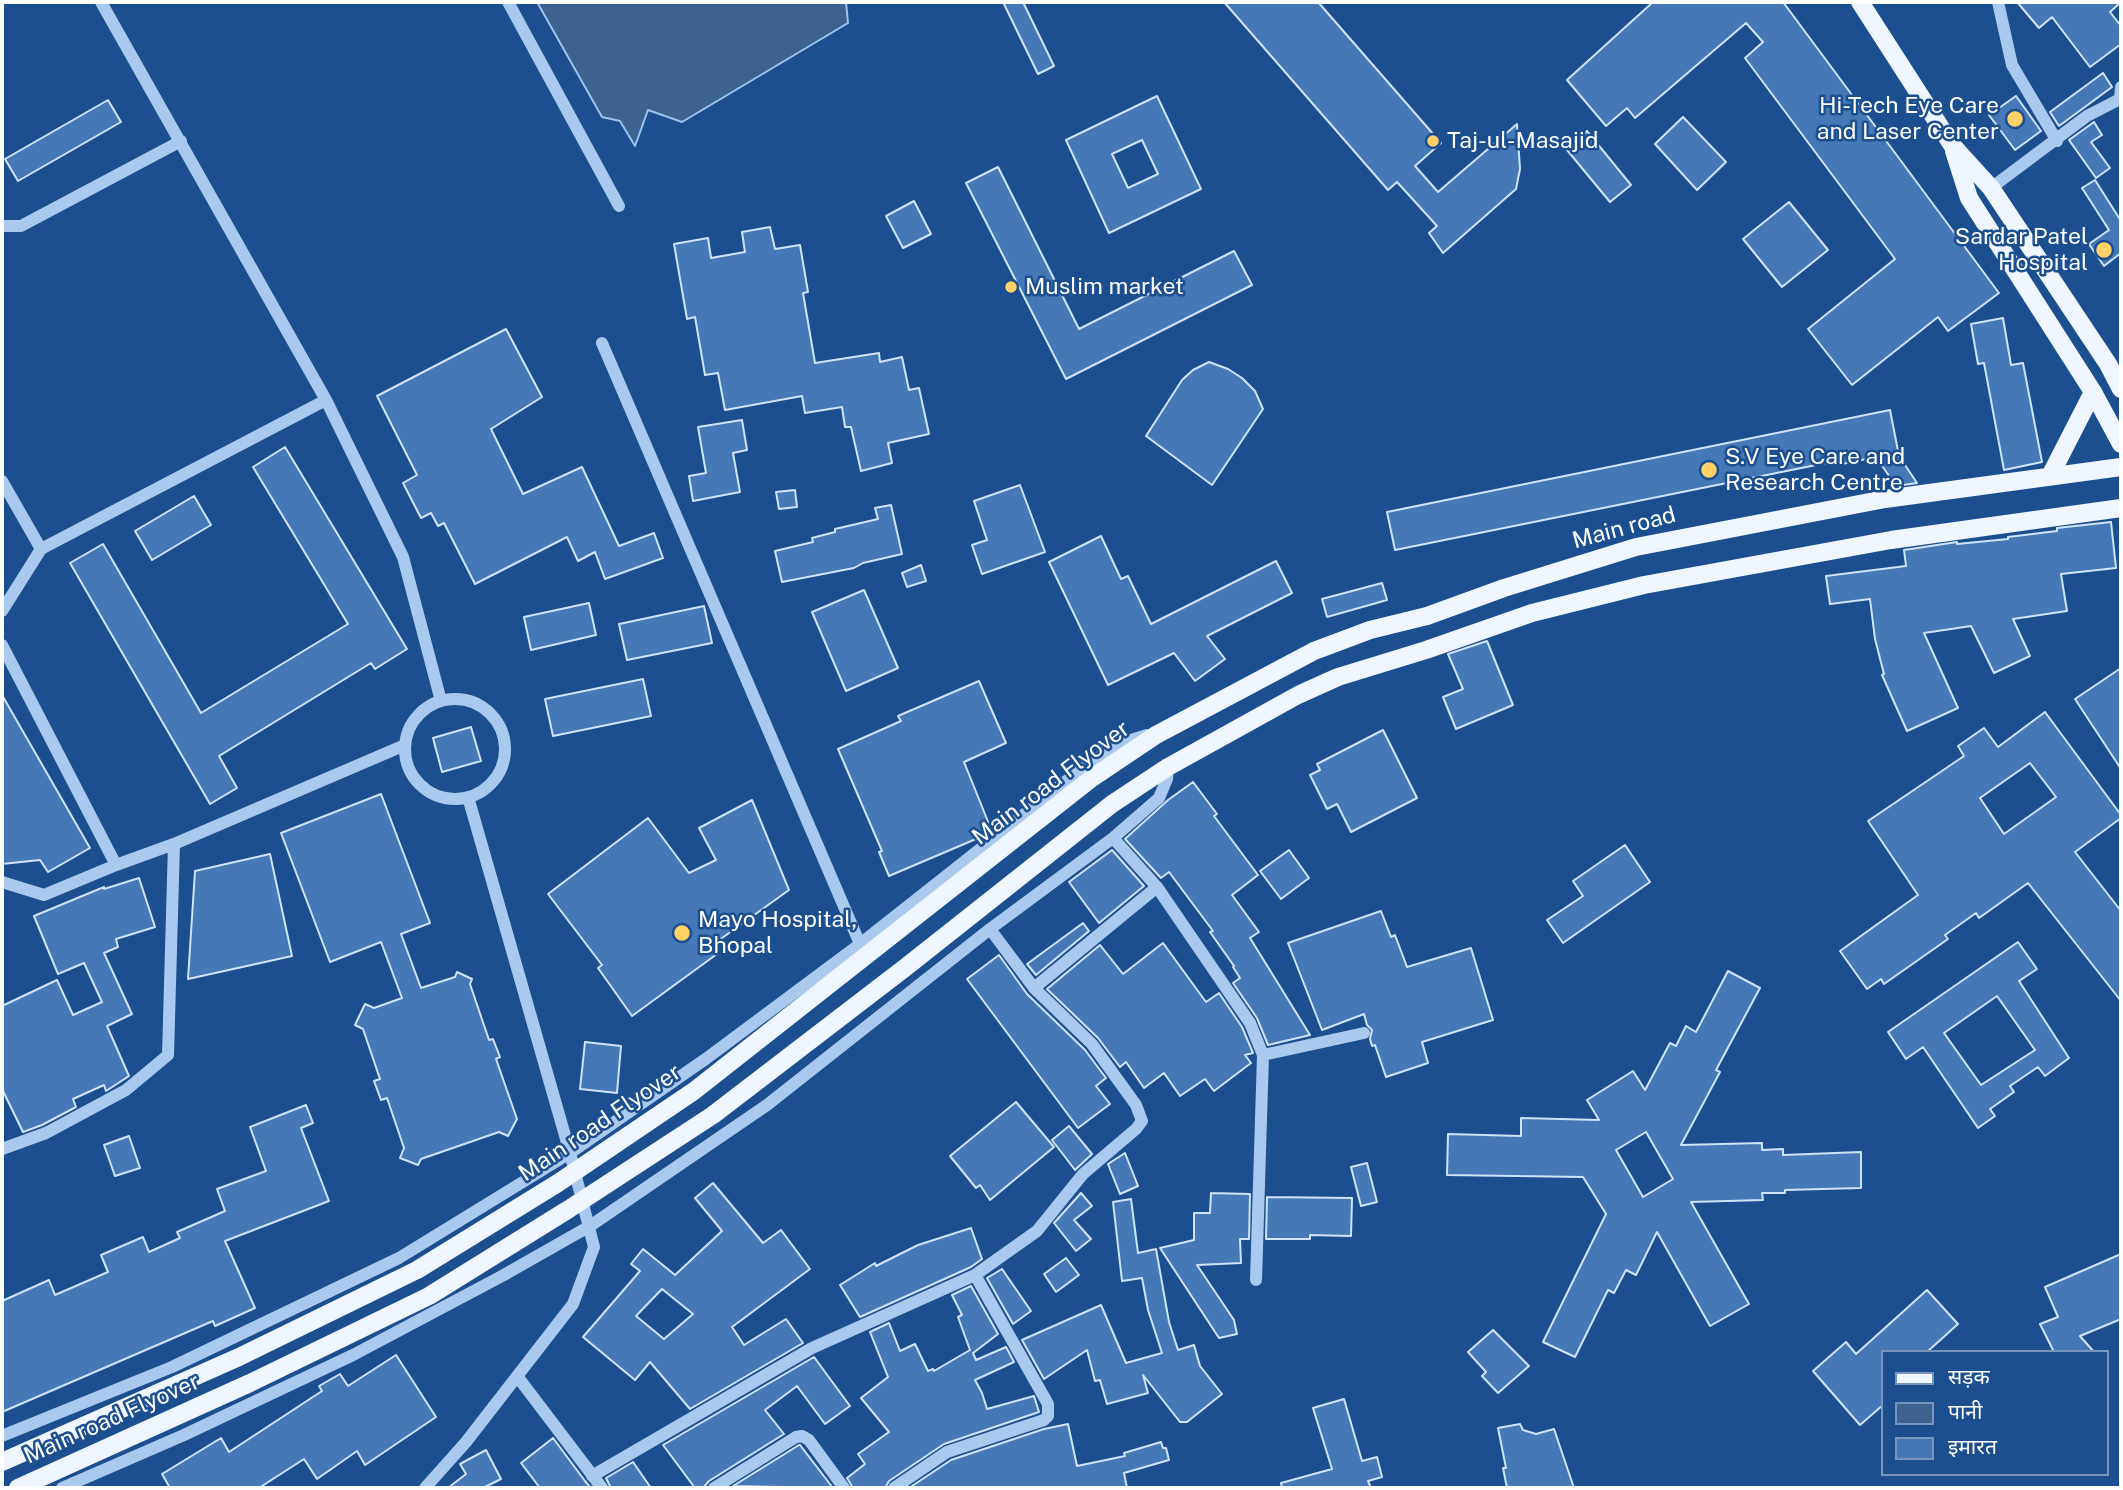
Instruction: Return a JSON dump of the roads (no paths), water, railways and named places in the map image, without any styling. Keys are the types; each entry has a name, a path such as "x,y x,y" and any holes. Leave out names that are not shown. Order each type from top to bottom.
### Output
{"main road":[{"path":"1860,2 1952,145 1991,188 2108,363 2121,388"},
{"path":"1952,145 1969,198 2093,392 2121,444"},
{"path":"2050,476 2093,392"},
{"name":"Main road","path":"1166,729 1314,651 1370,630 1427,616 1504,588 1636,547 1885,499 2121,467"},
{"path":"1168,767 1298,695 1338,677 1532,613 1644,585 1878,542 2121,508"},
{"name":"Main road Flyover","path":"2,1462 239,1357 417,1270 558,1183 694,1090 1092,778 1166,729"},
{"name":"Main road Flyover","path":"18,1488 250,1383 429,1296 569,1209 713,1115 1112,804 1168,767"}],"street":[{"path":"101,2 326,400 403,557 441,701"},
{"path":"508,2 620,206"},
{"path":"1998,2 2012,65 2057,141"},
{"path":"1991,188 2087,116 2121,95"},
{"path":"2,226 21,226 181,141"},
{"path":"602,343 860,944"},
{"path":"2,611 41,549 326,400"},
{"path":"2,481 41,549"},
{"path":"2,645 116,865"},
{"path":"458,699 475,703 490,713 500,727 505,743 503,761 496,776 484,789 468,797 452,799 437,796 423,788 409,768 405,745 408,730 416,717 427,707 441,701 458,699"},
{"path":"2,1436 172,1367 399,1258 570,1153 707,1058 860,944 1079,771 1131,740 1166,729"},
{"path":"2,882 44,895 174,844 405,745"},
{"path":"62,1488 184,1435 353,1354 502,1276 590,1226 767,1105 990,929 1113,838 1159,798 1167,779 1168,767"},
{"path":"425,1488 466,1442 573,1304 594,1247 570,1153 468,797"},
{"path":"1113,838 1157,887 1250,1023 1263,1055 1256,1280"},
{"path":"2,1149 46,1133 126,1090 168,1055 174,844"},
{"path":"1034,988 1157,887"},
{"path":"592,1476 812,1348 975,1275 1037,1231 1083,1174 1142,1121 1136,1105 1092,1044 1034,988 990,929"},
{"path":"1263,1055 1364,1033"},
{"path":"894,1488 947,1452 1048,1416 1048,1404 975,1275"},
{"path":"517,1376 602,1488"},
{"path":"714,1488 796,1437 802,1436 809,1440 844,1488"}],"water":[{"path":"537,2 846,2 848,23 682,122 648,110 635,146 620,121 602,117"}],"place":[{"name":"Hi-Tech Eye Care and Laser Center","path":"2015,119"},
{"name":"Taj-ul-Masajid","path":"1433,141"},
{"name":"Sardar Patel Hospital","path":"2104,250"},
{"name":"Muslim market","path":"1011,287"},
{"name":"S.V Eye Care and Research Centre","path":"1709,470"},
{"name":"Mayo Hospital, Bhopal","path":"682,933"}]}
